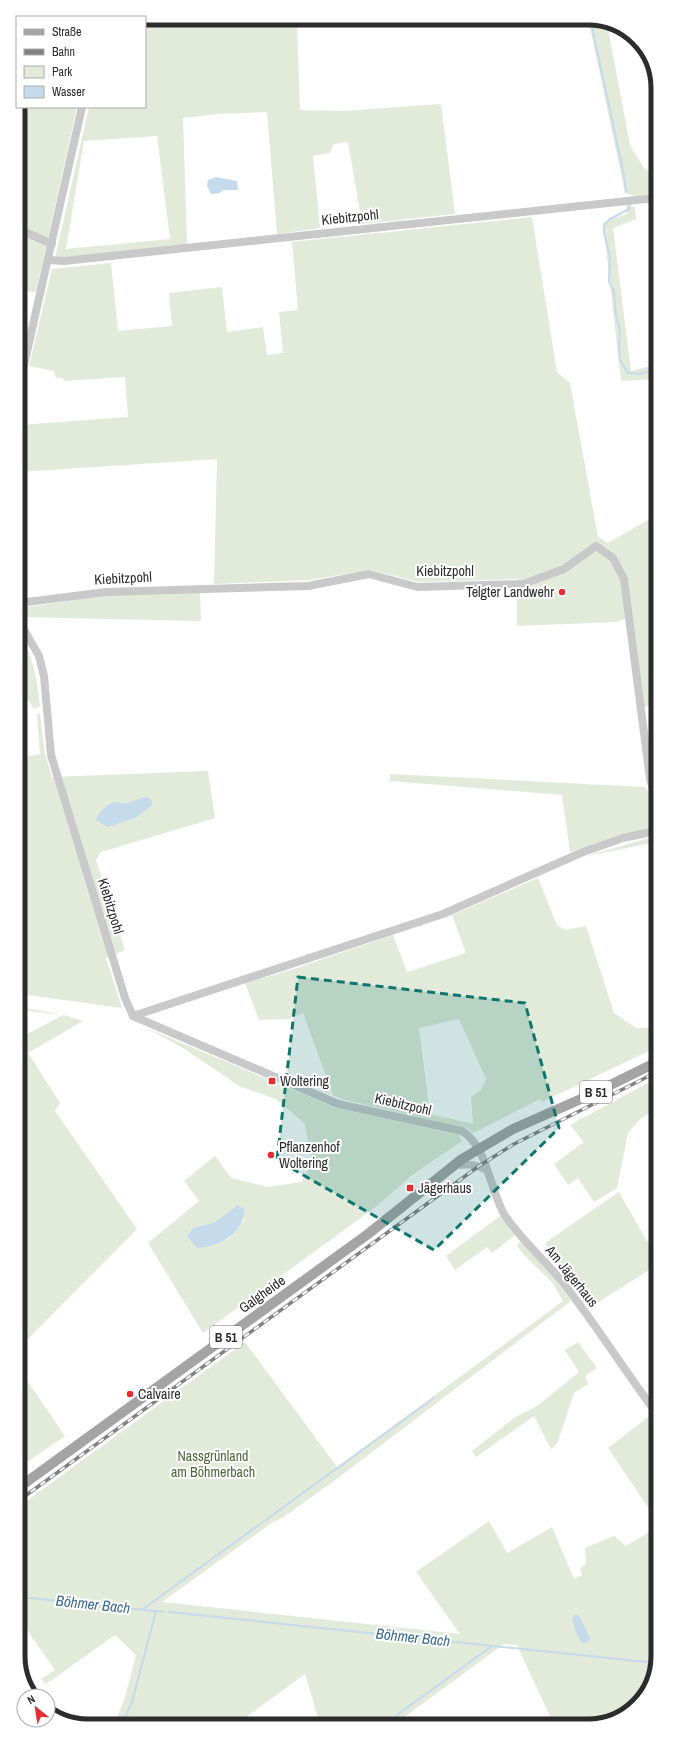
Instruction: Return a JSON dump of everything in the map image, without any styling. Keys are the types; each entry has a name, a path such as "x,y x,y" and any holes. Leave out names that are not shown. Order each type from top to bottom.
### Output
{"main road":[{"name":"B 51","path":"477,1149 520,1125 590,1095 651,1065"},
{"name":"Galgheide","path":"25,1483 368,1234 454,1165 477,1149"}],"street":[{"path":"25,361 82,108"},
{"name":"Kiebitzpohl","path":"48,260 64,261 651,198"},
{"path":"25,232 52,244"},
{"name":"Kiebitzpohl","path":"25,602 112,591 308,586 369,574 417,587 522,584 564,569 596,546 613,558 624,579 651,782"},
{"name":"Kiebitzpohl","path":"25,632 39,656 44,676 53,762 125,998 133,1016 338,1104 462,1131 470,1136 477,1149"},
{"path":"133,1016 443,914 583,852 623,838 651,832"},
{"name":"Am Jägerhaus","path":"477,1149 504,1214 520,1235 554,1271 651,1406"},
{"path":"454,1165 470,1164 487,1170"}],"highlighted area":[{"path":"298,977 525,1003 559,1128 434,1250 277,1160"}],"green space":[{"path":"146,25 297,25 300,110 343,111 441,104 455,214 362,224 348,142 334,144 330,153 313,156 320,228 277,234 267,112 218,114 183,118 187,245 55,258 89,108 146,108","holes":["157,136 170,239 66,249 84,141"]},
{"path":"589,25 608,28 630,145 644,168 651,172 651,194 635,196 625,193"},
{"path":"25,108 77,108 36,292 25,291"},
{"path":"626,206 635,207 636,219 613,228 631,371 651,366 651,379 621,381 603,222 627,214"},
{"path":"532,217 557,372 570,383 598,537 608,543 651,518 651,705 644,707 633,617 615,622 517,626 517,579 419,582 370,570 309,580 214,584 217,459 25,472 25,425 128,417 125,377 65,381 62,378 56,378 54,371 29,366 52,269 111,263 118,331 172,326 169,293 222,287 227,332 263,327 267,355 283,353 279,312 298,310 292,242"},
{"path":"200,592 201,621 25,617 25,607 110,595"},
{"path":"25,644 36,677 40,706 34,709 25,695"},
{"path":"40,713 45,754 52,777 208,771 215,818 101,852 96,860 125,950 106,958 122,1008 25,995 25,757 40,754 37,715"},
{"path":"390,774 645,787 651,797 651,829 618,836 570,852 562,795 390,781"},
{"path":"651,837 651,843 583,857"},
{"path":"538,878 557,925 565,930 586,926 614,1013 636,1028 651,1028 651,1050 542,1102 540,1099 473,1133 467,1128 341,1099 333,1095 303,1013 289,1019 259,1020 245,983 288,971 393,935 407,972 466,953 452,915","holes":["459,1019 486,1079 481,1090 471,1097 473,1124 430,1114 419,1028"]},
{"path":"25,1008 63,1015 25,1011"},
{"path":"63,1015 83,1021 28,1053 60,1103 55,1111 137,1229 25,1342 25,1035"},
{"path":"146,1028 336,1108 459,1135 462,1141 412,1175 377,1206 203,1333 148,1243 199,1201 184,1181 215,1156 231,1178 268,1187 301,1182 312,1164 305,1124 276,1099 241,1087 183,1048","holes":["244,1218 239,1228 227,1240 187,1236 193,1228 215,1222"]},
{"path":"651,1081 651,1112 639,1120 628,1133 617,1188 594,1202 578,1178 568,1185 554,1164 584,1142 570,1125"},
{"path":"619,1192 651,1248 651,1269 594,1305 545,1244"},
{"path":"500,1216 515,1235 492,1253 487,1247 455,1270 446,1256"},
{"name":"Nassgrünland am Böhmerbach","path":"520,1241 552,1275 571,1301 334,1481 282,1518 273,1522 162,1602 460,1634 416,1572 489,1521 507,1553 552,1527 574,1579 582,1575 580,1568 586,1564 585,1548 614,1536 626,1546 651,1531 651,1656 648,1677 633,1701 609,1716 588,1719 551,1719 517,1645 504,1644 402,1719 318,1719 305,1674 243,1719 116,1719 124,1701 136,1655 115,1635 46,1684 41,1679 55,1670 25,1627 25,1502 245,1342 337,1467 563,1301 552,1282 526,1257 517,1246"},
{"path":"578,1342 597,1368 585,1376 588,1384 574,1393 557,1444 551,1449 534,1416 476,1457 472,1451 514,1418 537,1406 579,1372 565,1350"},
{"path":"25,1378 65,1436 25,1463"},
{"path":"651,1415 651,1512 608,1448"}],"water":[{"path":"216,177 237,181 238,190 223,190 220,193 211,194 207,186 208,180"},
{"path":"147,797 151,800 153,805 135,818 107,827 96,820 101,811 110,804 116,802 131,802"},
{"path":"238,1205 244,1209 243,1218 240,1226 229,1238 213,1245 197,1248 187,1236 193,1228 215,1222"},
{"path":"576,1615 580,1617 589,1636 590,1639 586,1643 581,1642 575,1631 572,1617"}],"waterway":[{"path":"592,25 624,175 626,192"},
{"path":"629,204 629,209 610,219 604,226 604,233 610,256 609,282 614,291 616,315 620,330 620,360 628,373 640,374 651,370"},
{"path":"143,1609 434,1398"},
{"name":"Böhmer Bach","path":"25,1597 164,1612"},
{"path":"124,1719 132,1702 156,1611"},
{"name":"Böhmer Bach","path":"169,1612 650,1662"},
{"path":"397,1715 492,1646"}],"railway":[{"path":"25,1496 479,1166 514,1144 651,1075"}],"place":[{"name":"Telgter Landwehr","path":"562,592"},
{"name":"Woltering","path":"272,1081"},
{"name":"Pflanzenhof Woltering","path":"271,1155"},
{"name":"Jägerhaus","path":"410,1188"},
{"name":"Calvaire","path":"130,1394"}]}
